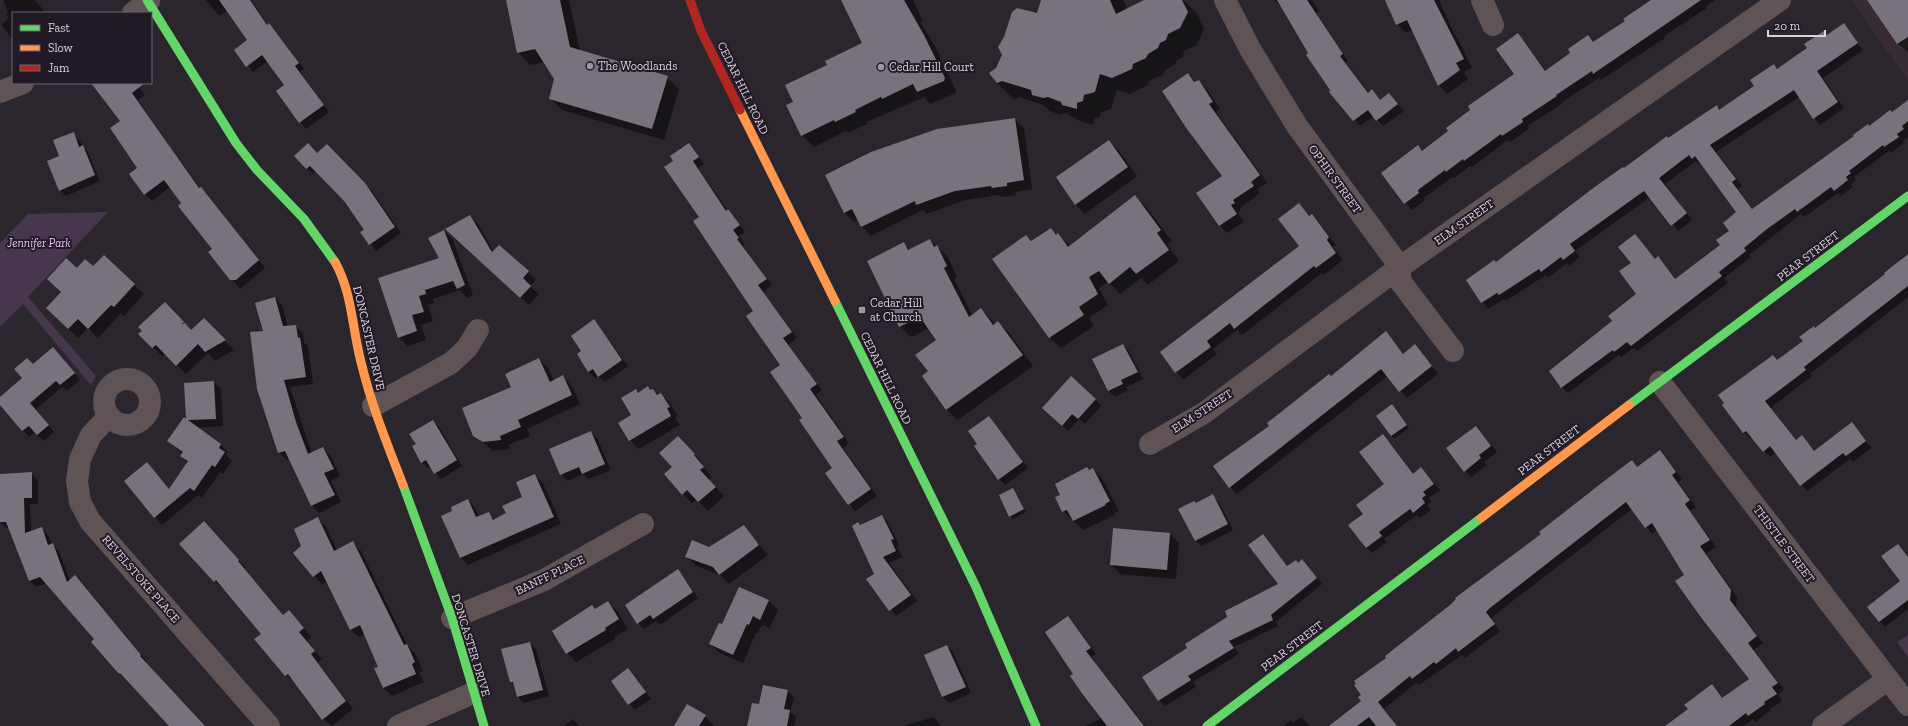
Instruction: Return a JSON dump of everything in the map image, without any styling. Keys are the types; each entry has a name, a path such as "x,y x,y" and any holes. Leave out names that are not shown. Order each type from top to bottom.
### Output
{"street":[{"name":"CEDAR HILL ROAD","path":"690,0 708,45 976,587 1036,726"},
{"name":"OPHIR STREET","path":"1225,0 1250,48 1297,126 1400,267 1400,281 1452,351"},
{"path":"1482,0 1493,25"},
{"name":"ELM STREET","path":"1150,444 1204,413 1400,267 1780,0"},
{"name":"DONCASTER DRIVE","path":"152,18 236,143 257,170 304,219 330,254 343,277 349,299 361,364 373,406 452,618 472,693 484,726"},
{"path":"0,92 21,84"},
{"name":"PEAR STREET","path":"1207,726 1908,196"},
{"path":"373,406 451,363 467,348 478,330"},
{"name":"THISTLE STREET","path":"1660,382 1887,680 1908,705"},
{"name":"REVELSTOKE PLACE","path":"109,416 91,435 80,459 77,481 80,502 90,521 269,726"},
{"name":"BANFF PLACE","path":"452,618 544,580 643,524"},
{"path":"1823,726 1887,680"},
{"path":"398,726 472,693"}],"shaded area":[{"path":"1852,0 1908,0 1908,81"}],"green space":[{"name":"Jennifer Park","path":"108,212 28,297 96,376 91,385 23,304 0,327 0,243 28,214"},
{"path":"1908,635 1908,657 1897,642"}],"building":[{"path":"219,0 250,0 267,25 269,23 299,63 295,66 324,105 299,123 276,91 284,85 262,55 246,67 234,50 247,40"},
{"name":"The Woodlands","path":"506,0 560,0 570,47 668,76 652,129 549,99 554,79 535,49 517,53"},
{"name":"Cedar Hill Court","path":"841,0 904,0 924,35 945,78 944,81 917,92 913,84 882,99 881,97 855,110 856,112 835,122 834,120 801,136 786,105 793,102 785,85 827,65 825,61 862,43"},
{"path":"1041,0 1110,0 1116,14 1144,0 1182,0 1188,12 1180,28 1168,34 1166,40 1160,43 1158,48 1148,54 1146,58 1133,64 1132,69 1112,78 1100,74 1095,92 1084,95 1083,101 1077,103 1077,109 1062,105 1061,102 1048,97 1043,98 1032,95 1031,90 1002,81 997,83 989,73 996,68 1002,55 998,47 1004,37 1012,12 1017,8 1037,13"},
{"path":"1277,0 1307,0 1343,54 1340,56 1368,93 1372,89 1380,100 1389,93 1398,104 1376,121 1368,110 1353,121 1329,92 1330,90 1306,55 1308,53"},
{"path":"1385,0 1434,0 1464,59 1456,63 1460,70 1438,86 1407,20 1396,25"},
{"path":"1651,0 1701,0 1593,74 1592,71 1556,95 1557,96 1522,119 1523,122 1502,136 1501,134 1446,172 1445,170 1418,190 1419,193 1404,204 1381,173 1418,145 1422,151 1448,131 1446,128 1470,110 1468,106 1514,74 1496,49 1518,33 1545,71 1570,53 1568,49 1588,35 1593,42 1625,21 1623,19"},
{"path":"1867,0 1908,0 1908,37 1897,44"},
{"path":"1844,23 1858,43 1817,71 1838,102 1813,119 1794,90 1710,145 1736,179 1732,182 1752,209 1854,136 1853,135 1868,124 1869,126 1890,110 1892,112 1908,100 1908,121 1902,126 1904,129 1897,134 1899,137 1884,147 1883,145 1849,171 1851,173 1846,177 1848,180 1834,191 1831,187 1797,212 1795,209 1767,229 1744,248 1746,251 1719,272 1722,276 1631,346 1627,342 1614,352 1613,350 1561,388 1549,371 1612,321 1608,316 1636,294 1619,271 1631,263 1618,247 1635,234 1655,259 1658,256 1675,279 1720,245 1716,240 1729,231 1723,223 1736,212 1695,156 1692,159 1689,155 1659,178 1687,213 1671,226 1644,191 1570,244 1575,251 1563,260 1561,257 1541,272 1539,269 1499,295 1497,293 1481,303 1466,280 1494,260 1496,262 1596,186 1623,167 1624,168 1667,136 1668,138 1717,105 1719,110 1754,86 1750,80 1774,64 1777,69 1807,48 1804,44 1824,31 1827,35"},
{"path":"1188,73 1194,82 1199,80 1213,102 1209,104 1260,175 1251,182 1254,186 1233,200 1235,203 1231,205 1237,214 1219,226 1196,193 1222,176 1187,129 1162,91"},
{"path":"92,84 144,84 132,93 199,188 201,187 259,260 236,280 230,280 208,252 212,249 178,206 181,203 164,180 144,195 129,174 137,168 110,128 120,121"},
{"path":"1015,118 1024,180 1007,183 1007,186 992,188 991,186 955,191 916,205 915,201 861,227 852,209 844,213 825,175 871,152 937,129"},
{"path":"74,132 79,147 83,145 95,175 59,191 47,161 59,156 53,140"},
{"path":"1109,140 1128,167 1075,205 1056,177"},
{"path":"308,143 317,153 327,144 365,183 395,227 369,245 360,232 364,230 345,202 310,166 306,169 294,156"},
{"path":"689,143 699,157 693,161 726,211 728,209 740,225 733,230 739,238 737,239 767,279 758,285 792,332 783,338 817,384 810,389 844,437 837,441 871,489 848,505 825,473 832,468 799,420 802,418 770,372 780,365 746,316 753,311 693,221 699,217 664,167 673,161 670,156"},
{"path":"1135,195 1161,230 1157,233 1169,250 1136,274 1130,267 1109,284 1099,271 1089,277 1098,294 1079,307 1084,315 1049,338 992,259 1026,235 1031,241 1051,228 1056,235 1058,233 1068,247"},
{"path":"1299,203 1309,216 1312,214 1329,237 1327,240 1336,253 1316,268 1314,266 1234,329 1230,323 1207,341 1211,347 1175,373 1160,352 1299,246 1278,219"},
{"path":"470,215 492,252 499,245 529,271 523,278 531,286 520,298 445,229"},
{"path":"444,230 465,285 457,289 453,281 425,290 426,294 419,296 424,312 412,315 417,331 398,338 378,278 439,258 428,238"},
{"path":"930,239 934,247 937,245 947,266 944,268 969,317 981,308 993,325 998,321 1023,355 946,410 922,376 928,371 915,355 936,340 920,317 899,327 867,261 904,242 908,250"},
{"path":"1908,254 1908,286 1804,367 1806,370 1765,401 1796,440 1802,435 1814,451 1852,422 1866,441 1846,456 1843,453 1800,486 1770,446 1763,452 1746,431 1743,433 1722,405 1724,403 1718,395 1773,355 1777,360 1803,341 1799,337 1814,326 1815,328 1885,274 1884,273"},
{"path":"104,255 135,284 114,307 111,305 88,329 78,319 68,329 46,308 61,292 47,279 66,258 77,268 85,259 93,266"},
{"path":"275,297 283,326 296,325 298,338 300,337 306,377 284,380 296,422 308,454 323,447 334,469 324,473 335,495 311,506 285,451 278,453 257,389 250,332 263,331 255,303"},
{"path":"165,302 184,322 181,324 185,323 191,330 204,318 226,340 205,352 198,344 176,366 156,345 152,348 138,334 142,331 138,327"},
{"path":"594,319 622,360 598,377 593,369 588,372 577,354 581,351 571,336"},
{"path":"1386,331 1403,354 1415,344 1432,366 1399,392 1381,369 1229,488 1213,466 1269,426 1267,423 1329,374 1331,376"},
{"path":"1123,344 1138,372 1121,380 1123,384 1108,391 1092,359"},
{"path":"53,347 75,373 60,385 56,381 30,403 49,425 37,435 29,426 22,431 0,405 0,397 22,378 14,369 27,358 33,364"},
{"path":"539,358 550,382 563,375 572,395 518,420 521,427 500,436 501,440 483,442 473,436 462,408 511,387 505,374"},
{"path":"1071,376 1096,399 1078,419 1072,414 1062,426 1042,408"},
{"path":"214,381 216,419 188,420 221,444 219,448 225,452 215,467 212,465 194,491 190,488 154,518 124,481 147,462 169,489 188,461 180,456 183,452 167,441 184,417 186,419 184,383"},
{"path":"648,386 650,390 653,389 657,395 661,393 670,407 667,408 671,416 629,441 618,423 631,415 621,398 636,389 638,393"},
{"path":"1392,404 1407,425 1391,436 1376,416"},
{"path":"989,416 1023,462 998,480 974,446 977,444 968,431"},
{"path":"433,420 457,460 434,474 426,460 421,463 412,446 416,444 409,434"},
{"path":"1476,426 1491,446 1479,455 1481,458 1464,472 1446,448"},
{"path":"591,431 605,464 582,474 579,467 560,475 549,449"},
{"path":"1383,434 1413,474 1421,467 1434,484 1423,492 1426,495 1422,498 1425,503 1413,513 1410,509 1379,532 1382,536 1366,548 1348,525 1363,514 1356,505 1384,484 1359,452"},
{"path":"678,436 695,454 694,455 704,467 700,470 716,487 698,502 687,490 682,495 664,474 672,467 659,453"},
{"path":"1660,450 1676,472 1672,475 1690,500 1685,504 1710,540 1700,546 1731,590 1730,600 1757,636 1748,643 1778,683 1772,687 1777,694 1764,702 1765,704 1748,716 1746,713 1729,726 1665,726 1688,709 1684,705 1712,684 1722,698 1749,679 1675,581 1684,575 1652,523 1645,528 1626,502 1490,608 1486,612 1495,624 1458,652 1456,648 1436,664 1434,662 1412,679 1410,676 1378,702 1397,726 1376,726 1369,717 1357,726 1329,726 1361,701 1358,697 1361,695 1354,685 1356,684 1354,681 1386,658 1385,656 1450,605 1456,599 1455,598 1541,534 1539,532 1608,478 1632,460 1637,467"},
{"path":"1087,467 1089,470 1093,468 1110,501 1105,504 1106,505 1073,521 1067,510 1062,512 1055,497 1060,495 1055,484"},
{"path":"32,472 32,498 24,498 25,533 42,527 48,545 53,543 67,582 75,575 141,655 140,656 205,726 169,726 120,673 119,674 91,642 94,639 40,577 29,581 6,522 0,522 0,474"},
{"path":"535,474 554,517 460,558 441,516 452,511 451,507 468,499 476,517 489,512 493,520 506,513 502,506 522,497 516,482"},
{"path":"1013,488 1024,509 1009,517 999,495"},
{"path":"1213,494 1228,524 1195,541 1178,509 1194,501 1196,503"},
{"path":"882,515 894,539 891,540 896,551 883,557 911,595 889,611 866,579 874,574 852,526 858,522 860,525"},
{"path":"318,517 334,551 353,541 404,645 407,644 415,662 412,664 416,674 383,688 374,668 378,667 360,625 350,630 321,571 313,577 293,553 301,546 294,529"},
{"path":"204,521 239,560 238,561 283,615 289,610 304,628 299,632 315,651 311,654 346,701 322,720 288,674 285,676 254,639 261,634 216,580 214,582 179,544"},
{"path":"744,525 759,545 719,575 713,567 685,557 692,540 709,547"},
{"path":"1113,528 1170,533 1167,570 1110,565"},
{"path":"1263,534 1287,566 1296,560 1298,563 1302,559 1317,578 1271,615 1273,620 1229,641 1234,648 1188,676 1191,680 1158,701 1142,677 1187,648 1185,644 1227,617 1225,611 1278,584 1248,545"},
{"path":"1898,544 1908,557 1908,600 1879,622 1867,607 1900,581 1881,556"},
{"path":"678,569 693,592 653,619 650,615 637,624 625,605"},
{"path":"739,587 769,600 760,620 753,616 749,625 747,624 733,655 709,644 719,623 722,624"},
{"path":"608,601 619,619 605,628 606,630 566,654 552,631 592,605 595,609"},
{"path":"1068,616 1091,648 1086,651 1144,726 1107,726 1081,692 1070,676 1073,674 1045,632"},
{"path":"530,642 543,690 517,697 513,682 510,682 501,649"},
{"path":"947,645 966,687 942,697 924,655"},
{"path":"628,668 646,692 628,705 611,681"},
{"path":"763,685 788,690 784,709 790,710 787,726 747,726 752,703 759,704"},
{"path":"687,704 706,715 699,726 674,726"}],"traffic: fast":[{"path":"147,0 236,143 257,170 304,219 335,262"},
{"path":"1629,405 1908,196"},
{"path":"835,301 976,587 1036,726"},
{"path":"403,485 452,618 484,726"},
{"path":"1207,726 1481,518"}],"traffic: slow":[{"path":"740,110 835,301"},
{"path":"335,262 341,274 349,300 366,381 403,485"},
{"path":"1481,518 1629,405"}],"traffic: jam":[{"path":"690,0 701,31 740,110"}],"place":[{"name":"The Woodlands","path":"590,66"},
{"name":"Cedar Hill Court","path":"881,67"},
{"name":"Cedar Hill at Church","path":"862,310"}]}
